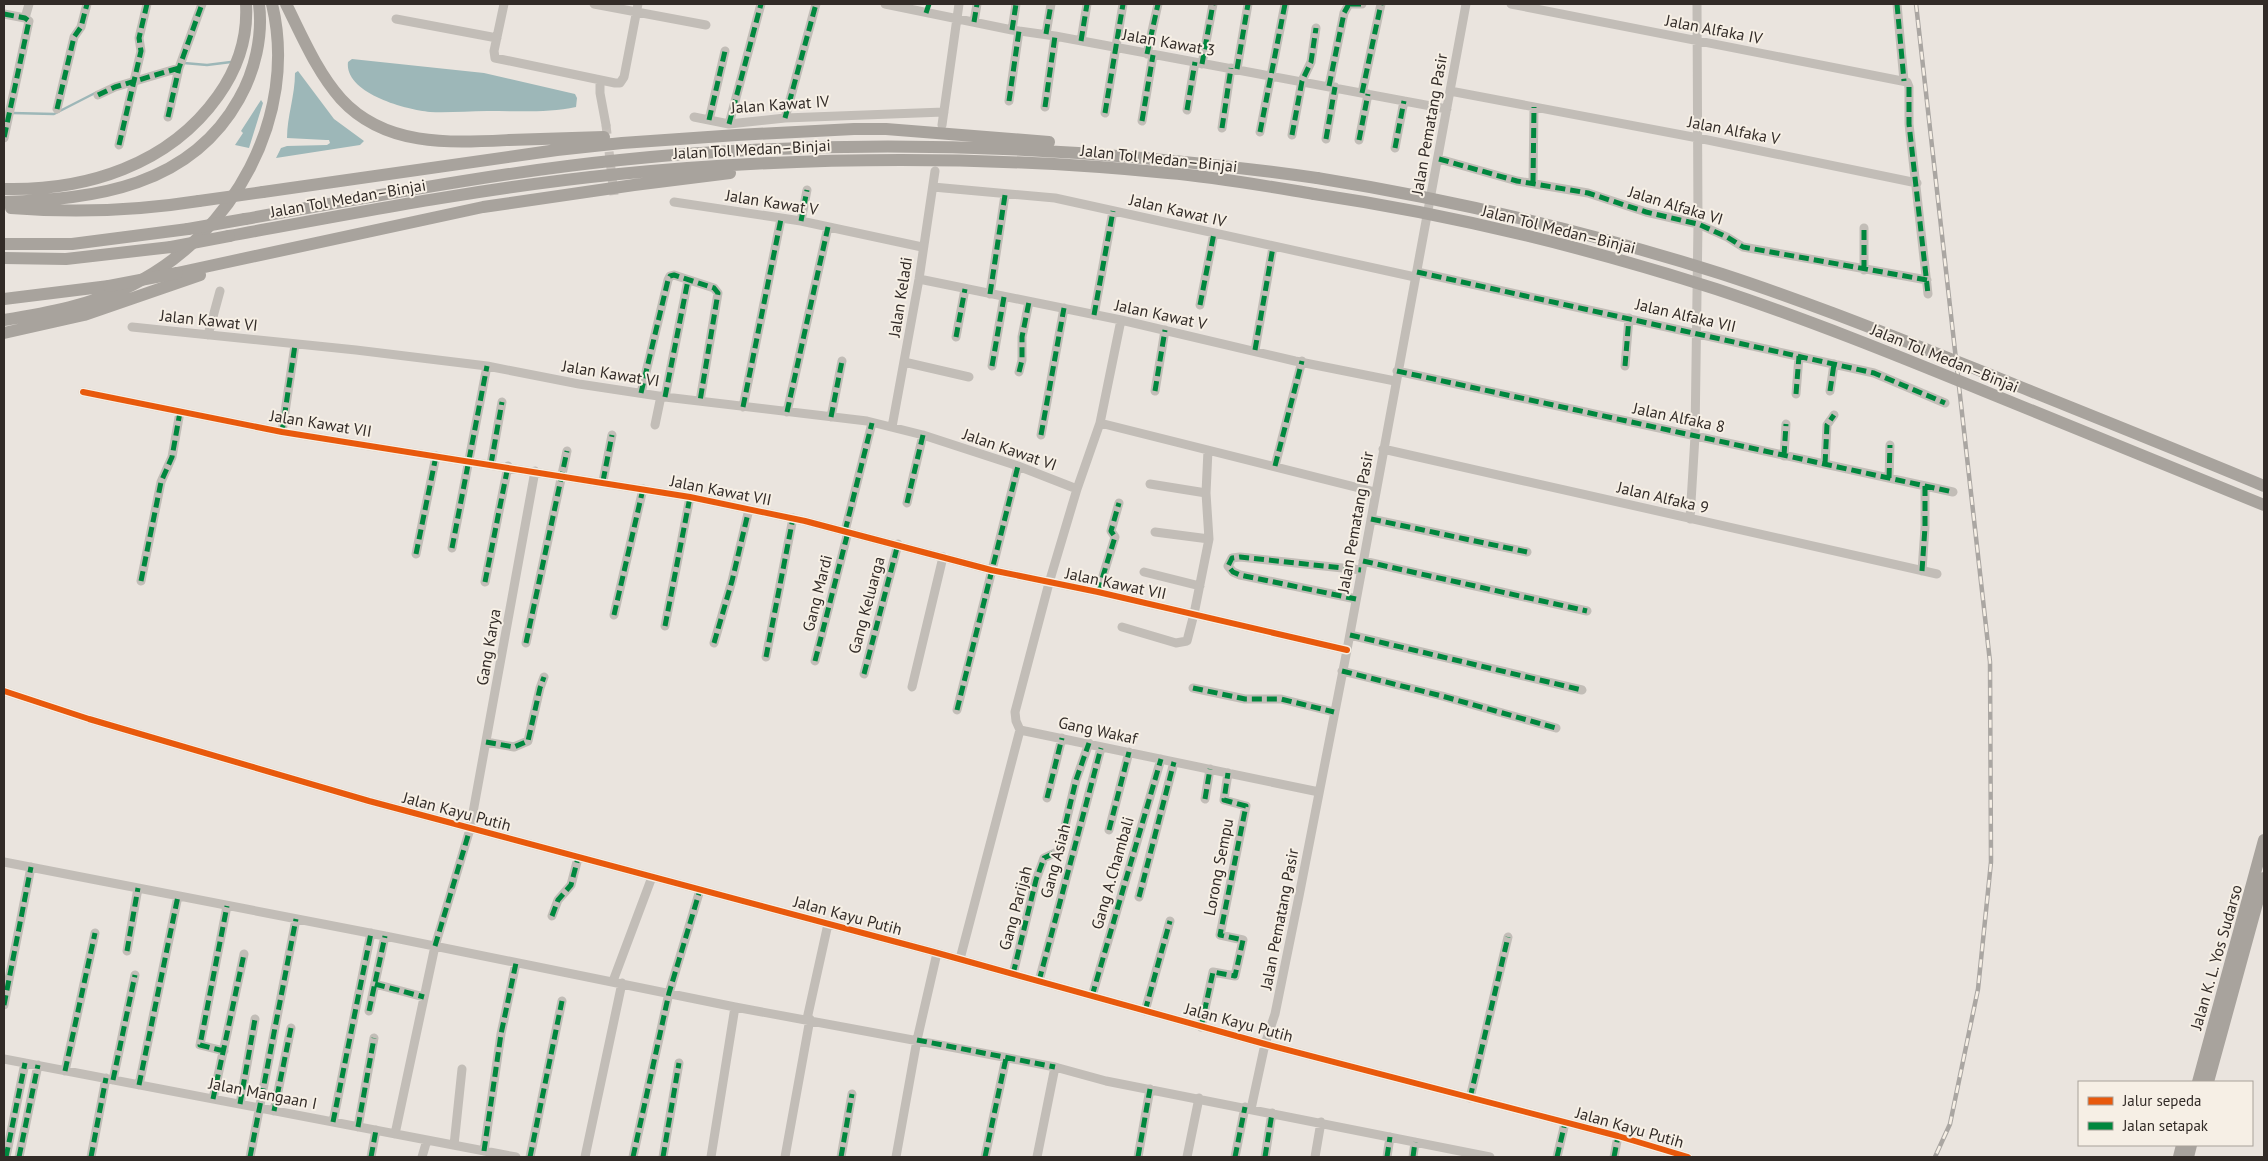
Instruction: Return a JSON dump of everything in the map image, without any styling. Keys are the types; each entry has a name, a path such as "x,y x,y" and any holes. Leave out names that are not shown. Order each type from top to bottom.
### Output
{"highway":[{"path":"4,202 48,200 130,185 172,167 196,152 227,118 244,90 254,63 260,28 249,4"},
{"path":"4,189 40,188 72,184 116,173 145,160 169,146 192,128 214,102 235,68 241,54 249,4"},
{"path":"4,320 67,308 145,278 185,251 215,221 242,184 259,149 272,104 277,59 272,4"},
{"path":"286,4 316,63 341,99 367,121 399,135 423,140 469,142 736,135"},
{"path":"4,208 98,211 152,208 557,150 622,143 854,129 886,129 1008,138 1149,152 1250,168"},
{"name":"Jalan Tol Medan–Binjai","path":"4,244 72,244 188,229 429,186 550,168 619,160 768,148 874,146 1008,148 1152,158 1250,168 1317,178 1506,215 1587,235 1723,274 1906,341 2264,486"},
{"name":"Jalan Tol Medan–Binjai","path":"4,258 66,259 171,247 428,200 552,182 662,170 807,161 924,160 1065,165 1169,173 1427,213 1503,230 1633,264 1716,289 1892,354 2264,505"},
{"path":"4,314 60,306 109,291 176,278 359,232 483,207 807,161"},
{"path":"4,333 84,315 176,278"},
{"path":"4,298 109,291"},
{"name":"Jalan K. L. Yos Sudarso","path":"2198,1081 2264,840"},
{"name":"Jalan K. L. Yos Sudarso","path":"2208,1081 2264,878"}],"street":[{"path":"25,18 29,4"},
{"path":"57,109 74,37 81,27 87,4"},
{"path":"119,145 141,50 139,38 147,4"},
{"path":"168,116 181,64 202,4"},
{"path":"504,4 494,54 499,60 615,83 623,81 637,8"},
{"path":"594,4 637,8 706,24"},
{"path":"729,124 761,4"},
{"path":"785,118 816,4"},
{"name":"Jalan Kawat 3","path":"885,4 927,8 957,19 1447,109"},
{"path":"942,125 959,4"},
{"path":"974,22 977,4"},
{"path":"1009,101 1016,4"},
{"path":"1045,107 1051,35 1051,4"},
{"path":"1081,41 1087,4"},
{"path":"1105,113 1123,4"},
{"path":"1142,121 1158,4"},
{"path":"1186,110 1213,4"},
{"path":"1222,128 1248,4"},
{"path":"1260,132 1285,4"},
{"path":"1326,139 1344,13 1350,4 1362,4"},
{"path":"1359,140 1379,4"},
{"name":"Jalan Pematang Pasir","path":"1235,1157 1265,1044 1275,1014 1350,636 1395,381 1439,159 1466,4"},
{"name":"Jalan Alfaka IV","path":"1511,4 1907,84"},
{"path":"1690,519 1695,436 1698,224 1697,4"},
{"path":"1897,4 1928,294"},
{"path":"4,14 28,20 4,138"},
{"path":"396,19 497,38"},
{"path":"1292,135 1302,81 1311,62 1316,28"},
{"name":"Jalan Kawat IV","path":"709,120 725,51"},
{"path":"98,95 135,78 181,64"},
{"path":"600,80 600,93 606,125"},
{"name":"Jalan Alfaka V","path":"1450,91 1698,138 1917,183"},
{"path":"1395,148 1404,101"},
{"path":"1533,183 1534,107"},
{"name":"Jalan Kawat IV","path":"694,117 729,124 785,118 944,112"},
{"name":"Jalan Alfaka VI","path":"1439,159 1517,181 1588,193 1646,212 1698,224 1727,237 1743,247 1927,280"},
{"name":"Jalan Keladi","path":"892,427 919,279 922,247 935,171"},
{"name":"Jalan Kawat IV","path":"932,187 1055,198 1274,247 1416,274"},
{"path":"800,221 807,190"},
{"path":"990,294 1005,194"},
{"name":"Jalan Kawat V","path":"674,202 800,221 922,247"},
{"path":"1094,314 1113,211"},
{"path":"743,408 781,219"},
{"path":"787,412 828,227"},
{"path":"1864,228 1864,270"},
{"path":"1200,305 1214,233"},
{"path":"1255,350 1274,247"},
{"name":"Jalan Alfaka VII","path":"1416,274 1695,332 1874,373 1945,403"},
{"path":"641,393 668,280 670,276 674,275 714,288 718,292 700,401"},
{"name":"Jalan Kawat V","path":"919,279 1094,314 1395,381"},
{"path":"655,425 688,280"},
{"path":"956,337 965,289"},
{"path":"208,335 220,291"},
{"path":"992,366 1004,297"},
{"path":"1019,372 1022,360 1022,337 1029,302"},
{"path":"1041,435 1064,308"},
{"path":"1625,366 1629,318"},
{"path":"960,959 1020,730 1015,712 1049,583 1077,488 1100,423 1120,320"},
{"name":"Jalan Kawat VI","path":"132,326 487,366 641,393 743,408 872,423 923,435 1018,466 1077,488"},
{"path":"1155,391 1165,330"},
{"path":"282,432 295,345"},
{"path":"1796,394 1799,356"},
{"path":"831,417 842,361"},
{"path":"1275,466 1302,361"},
{"path":"904,362 969,377"},
{"path":"1830,391 1834,364"},
{"path":"452,548 487,366"},
{"name":"Jalan Alfaka 8","path":"1398,370 1953,492"},
{"name":"Jalan Kawat VII","path":"83,392 282,432 603,481 749,509 898,544 991,570 1098,592 1347,650"},
{"path":"491,464 502,402"},
{"path":"141,582 161,482 172,458 180,412"},
{"path":"1825,464 1827,426 1834,416"},
{"name":"Gang Mardi","path":"815,661 872,423"},
{"path":"1100,423 1375,492"},
{"path":"1784,456 1786,424"},
{"path":"603,481 612,435"},
{"path":"907,503 923,435"},
{"path":"1889,478 1890,445"},
{"name":"Jalan Alfaka 9","path":"1383,449 1937,574"},
{"path":"1122,627 1176,642 1184,642 1189,637 1209,540 1206,493 1208,450"},
{"path":"526,643 567,451"},
{"path":"416,554 436,456"},
{"path":"485,582 508,466"},
{"path":"957,710 1018,466"},
{"name":"Gang Karya","path":"395,1134 435,946 470,829 535,471"},
{"path":"1150,484 1206,493"},
{"path":"1922,571 1925,486"},
{"path":"614,615 643,489"},
{"path":"665,626 690,497"},
{"path":"1098,592 1115,536 1111,531 1119,503"},
{"path":"714,643 732,581 749,509"},
{"path":"766,658 793,518"},
{"path":"1371,519 1527,552"},
{"path":"1155,532 1209,540"},
{"name":"Gang Keluarga","path":"864,674 898,544"},
{"path":"912,687 943,557"},
{"path":"1356,599 1240,575 1233,572 1228,566 1232,558 1240,557 1362,565 1587,611"},
{"path":"1144,572 1200,586"},
{"path":"1350,636 1582,690"},
{"path":"1342,671 1442,696 1556,728"},
{"path":"486,742 514,747 528,741 544,677"},
{"path":"1193,688 1245,699 1280,698 1334,712"},
{"name":"Jalan Kayu Putih","path":"4,691 89,719 470,829 960,959 1265,1044 1618,1136 1688,1157"},
{"name":"Gang Wakaf","path":"1020,730 1318,792"},
{"path":"1047,798 1062,738"},
{"name":"Gang Parijah","path":"1013,974 1036,880 1044,858 1059,851 1076,780 1089,743"},
{"name":"Gang Asiah","path":"1039,981 1101,748"},
{"path":"1109,830 1129,752"},
{"name":"Gang A.Chambali","path":"1092,996 1161,759"},
{"path":"1139,897 1174,762"},
{"path":"1205,799 1210,769"},
{"name":"Lorong Sempu","path":"1201,1026 1213,972 1235,976 1243,940 1220,935 1246,806 1224,800 1228,773"},
{"path":"552,916 558,900 571,885 578,858"},
{"path":"1132,859 1147,863"},
{"path":"4,862 371,933 735,1007 917,1040 1055,1068 1106,1081 1321,1122 1467,1155 1490,1157"},
{"path":"4,1005 31,867"},
{"path":"585,1157 617,982 652,877"},
{"path":"127,951 138,888"},
{"path":"632,1157 669,993 700,890"},
{"path":"139,1085 178,896"},
{"path":"224,1051 200,1045 227,906"},
{"path":"250,1157 296,919"},
{"path":"1145,1011 1170,921"},
{"path":"785,1157 808,1019 828,924"},
{"path":"65,1071 95,933"},
{"path":"333,1122 371,933"},
{"path":"369,1011 385,936"},
{"path":"1470,1098 1508,937"},
{"path":"896,1157 917,1040 937,953"},
{"path":"213,1099 244,954"},
{"path":"484,1151 501,1034 516,962"},
{"path":"92,1157 135,976"},
{"path":"360,987 375,987 424,997"},
{"path":"530,1157 562,1002"},
{"path":"711,1157 735,1007"},
{"path":"240,1104 255,1019"},
{"path":"274,1111 290,1028"},
{"path":"358,1127 374,1038"},
{"path":"985,1157 1006,1058"},
{"name":"Jalan Mangaan I","path":"4,1059 516,1157"},
{"path":"6,1157 25,1063"},
{"path":"662,1157 679,1063"},
{"path":"19,1157 38,1065"},
{"path":"1038,1157 1055,1068"},
{"path":"454,1145 462,1069"},
{"path":"1138,1157 1150,1089"},
{"path":"841,1157 852,1094"},
{"path":"1187,1157 1199,1098"},
{"path":"1264,1157 1272,1113"},
{"path":"1315,1157 1321,1122"},
{"path":"1557,1157 1565,1122"},
{"path":"371,1157 376,1130"},
{"path":"1614,1157 1618,1136"},
{"path":"1387,1157 1390,1137"},
{"path":"422,1157 427,1140"},
{"path":"1413,1157 1416,1142"}],"water":[{"path":"352,59 484,73 575,94 577,98 576,107 532,111 419,111 378,98 366,91 356,83 349,73 348,62"},
{"path":"298,71 334,119 364,141 360,145 276,158 281,148 287,146 327,145 330,143 329,140 287,138 295,73"},
{"path":"261,100 263,103 249,148 235,145 243,133 241,131"}],"waterway":[{"path":"184,63 207,65 231,62"},
{"path":"12,113 54,114 97,92"}],"tunnel":[{"path":"606,125 614,195"}],"railway":[{"path":"1916,4 1990,662 1991,862 1978,989 1950,1124 1935,1157"}],"marked path":[{"path":"57,109 74,37 81,27 87,4"},
{"path":"119,145 141,51 139,38 147,4"},
{"path":"168,117 179,68 202,4"},
{"path":"729,124 761,4"},
{"path":"785,118 816,4"},
{"path":"926,13 929,4"},
{"path":"974,22 977,4"},
{"path":"1012,30 1016,4"},
{"path":"1046,34 1051,4"},
{"path":"1081,41 1087,4"},
{"path":"1105,113 1123,4"},
{"path":"1147,54 1158,4"},
{"path":"1202,64 1213,4"},
{"path":"1237,69 1248,4"},
{"path":"1260,132 1285,4"},
{"path":"1329,86 1344,13 1349,4"},
{"path":"1351,4 1362,4"},
{"path":"1362,93 1381,4"},
{"path":"1897,4 1904,81"},
{"path":"4,14 25,18 29,21 4,138"},
{"path":"1292,135 1302,81 1311,62 1316,28"},
{"path":"1009,101 1019,31"},
{"path":"1045,107 1055,36"},
{"path":"709,120 725,51"},
{"path":"1142,121 1153,55"},
{"path":"1187,110 1195,62"},
{"path":"98,95 115,87 179,68"},
{"path":"1222,128 1231,68"},
{"path":"1326,139 1335,87"},
{"path":"1909,87 1909,124 1928,294"},
{"path":"1359,140 1368,94"},
{"path":"1395,148 1404,101"},
{"path":"1533,183 1534,107"},
{"path":"1439,159 1517,181 1588,193 1646,212 1698,224 1727,237 1743,247 1927,280"},
{"path":"801,221 807,190"},
{"path":"990,294 1005,195"},
{"path":"1094,315 1113,211"},
{"path":"743,407 781,219"},
{"path":"787,412 828,227"},
{"path":"1864,228 1864,270"},
{"path":"1200,305 1214,233"},
{"path":"1255,350 1273,247"},
{"path":"1417,272 1874,373 1945,403"},
{"path":"641,393 668,280 670,276 674,275 714,288 718,293 700,401"},
{"path":"665,397 688,280"},
{"path":"956,337 965,289"},
{"path":"992,366 1004,297"},
{"path":"1019,372 1022,360 1022,337 1029,302"},
{"path":"1041,435 1064,308"},
{"path":"1625,366 1629,318"},
{"path":"1155,391 1165,330"},
{"path":"282,432 295,345"},
{"path":"1796,394 1799,356"},
{"path":"831,417 842,361"},
{"path":"1275,466 1302,361"},
{"path":"1830,391 1834,364"},
{"path":"452,548 487,366"},
{"path":"1397,371 1953,492"},
{"path":"491,464 502,402"},
{"path":"141,581 161,482 172,457 180,412"},
{"path":"1825,464 1827,425 1834,415"},
{"path":"845,531 872,423"},
{"path":"1784,456 1786,424"},
{"path":"603,481 612,435"},
{"path":"907,503 923,435"},
{"path":"1889,478 1890,445"},
{"path":"526,643 567,451"},
{"path":"416,554 436,456"},
{"path":"485,582 508,466"},
{"path":"957,710 1018,466"},
{"path":"1922,571 1925,486"},
{"path":"614,615 643,489"},
{"path":"665,626 690,497"},
{"path":"1098,592 1115,537 1111,531 1119,503"},
{"path":"714,643 732,581 749,509"},
{"path":"766,657 793,518"},
{"path":"1371,519 1527,552"},
{"path":"815,661 848,532"},
{"path":"864,674 898,544"},
{"path":"1356,599 1240,575 1233,572 1228,566 1232,558 1240,557 1361,570"},
{"path":"1363,561 1587,611"},
{"path":"1350,635 1582,690"},
{"path":"1342,671 1442,696 1556,728"},
{"path":"486,742 514,747 528,741 544,677"},
{"path":"1193,688 1245,699 1281,699 1334,712"},
{"path":"1047,798 1062,738"},
{"path":"1013,974 1036,880 1044,858 1059,851 1076,780 1089,743"},
{"path":"1039,981 1101,748"},
{"path":"1109,830 1129,752"},
{"path":"1092,996 1161,759"},
{"path":"1139,897 1174,762"},
{"path":"1205,799 1210,769"},
{"path":"1201,1027 1213,972 1235,976 1243,940 1220,935 1246,806 1224,800 1228,773"},
{"path":"435,946 470,829"},
{"path":"552,916 558,900 571,885 578,858"},
{"path":"4,1005 31,867"},
{"path":"127,951 138,888"},
{"path":"633,1157 669,993 700,890"},
{"path":"139,1085 178,896"},
{"path":"224,1051 200,1045 227,906"},
{"path":"250,1157 296,919"},
{"path":"1145,1011 1170,921"},
{"path":"65,1071 95,933"},
{"path":"333,1122 371,933"},
{"path":"369,1011 385,936"},
{"path":"1470,1098 1508,937"},
{"path":"213,1099 244,954"},
{"path":"484,1151 501,1034 516,963"},
{"path":"113,1080 135,975"},
{"path":"375,984 424,997"},
{"path":"530,1157 562,1001"},
{"path":"240,1104 255,1019"},
{"path":"274,1111 291,1028"},
{"path":"358,1127 374,1038"},
{"path":"917,1040 1055,1067"},
{"path":"985,1157 1006,1058"},
{"path":"6,1157 25,1063"},
{"path":"663,1157 679,1063"},
{"path":"19,1157 38,1065"},
{"path":"91,1157 106,1078"},
{"path":"1138,1157 1150,1089"},
{"path":"841,1157 852,1094"},
{"path":"1235,1157 1245,1107"},
{"path":"1265,1157 1272,1113"},
{"path":"1557,1157 1565,1123"},
{"path":"371,1157 376,1130"},
{"path":"1614,1157 1618,1136"},
{"path":"1387,1157 1390,1137"},
{"path":"1413,1157 1415,1142"}],"cycle path":[{"path":"83,392 282,432 690,497 805,521 991,570 1098,592 1347,650"},
{"path":"4,691 89,719 369,801 934,952 1265,1044 1618,1136 1688,1157"}]}
